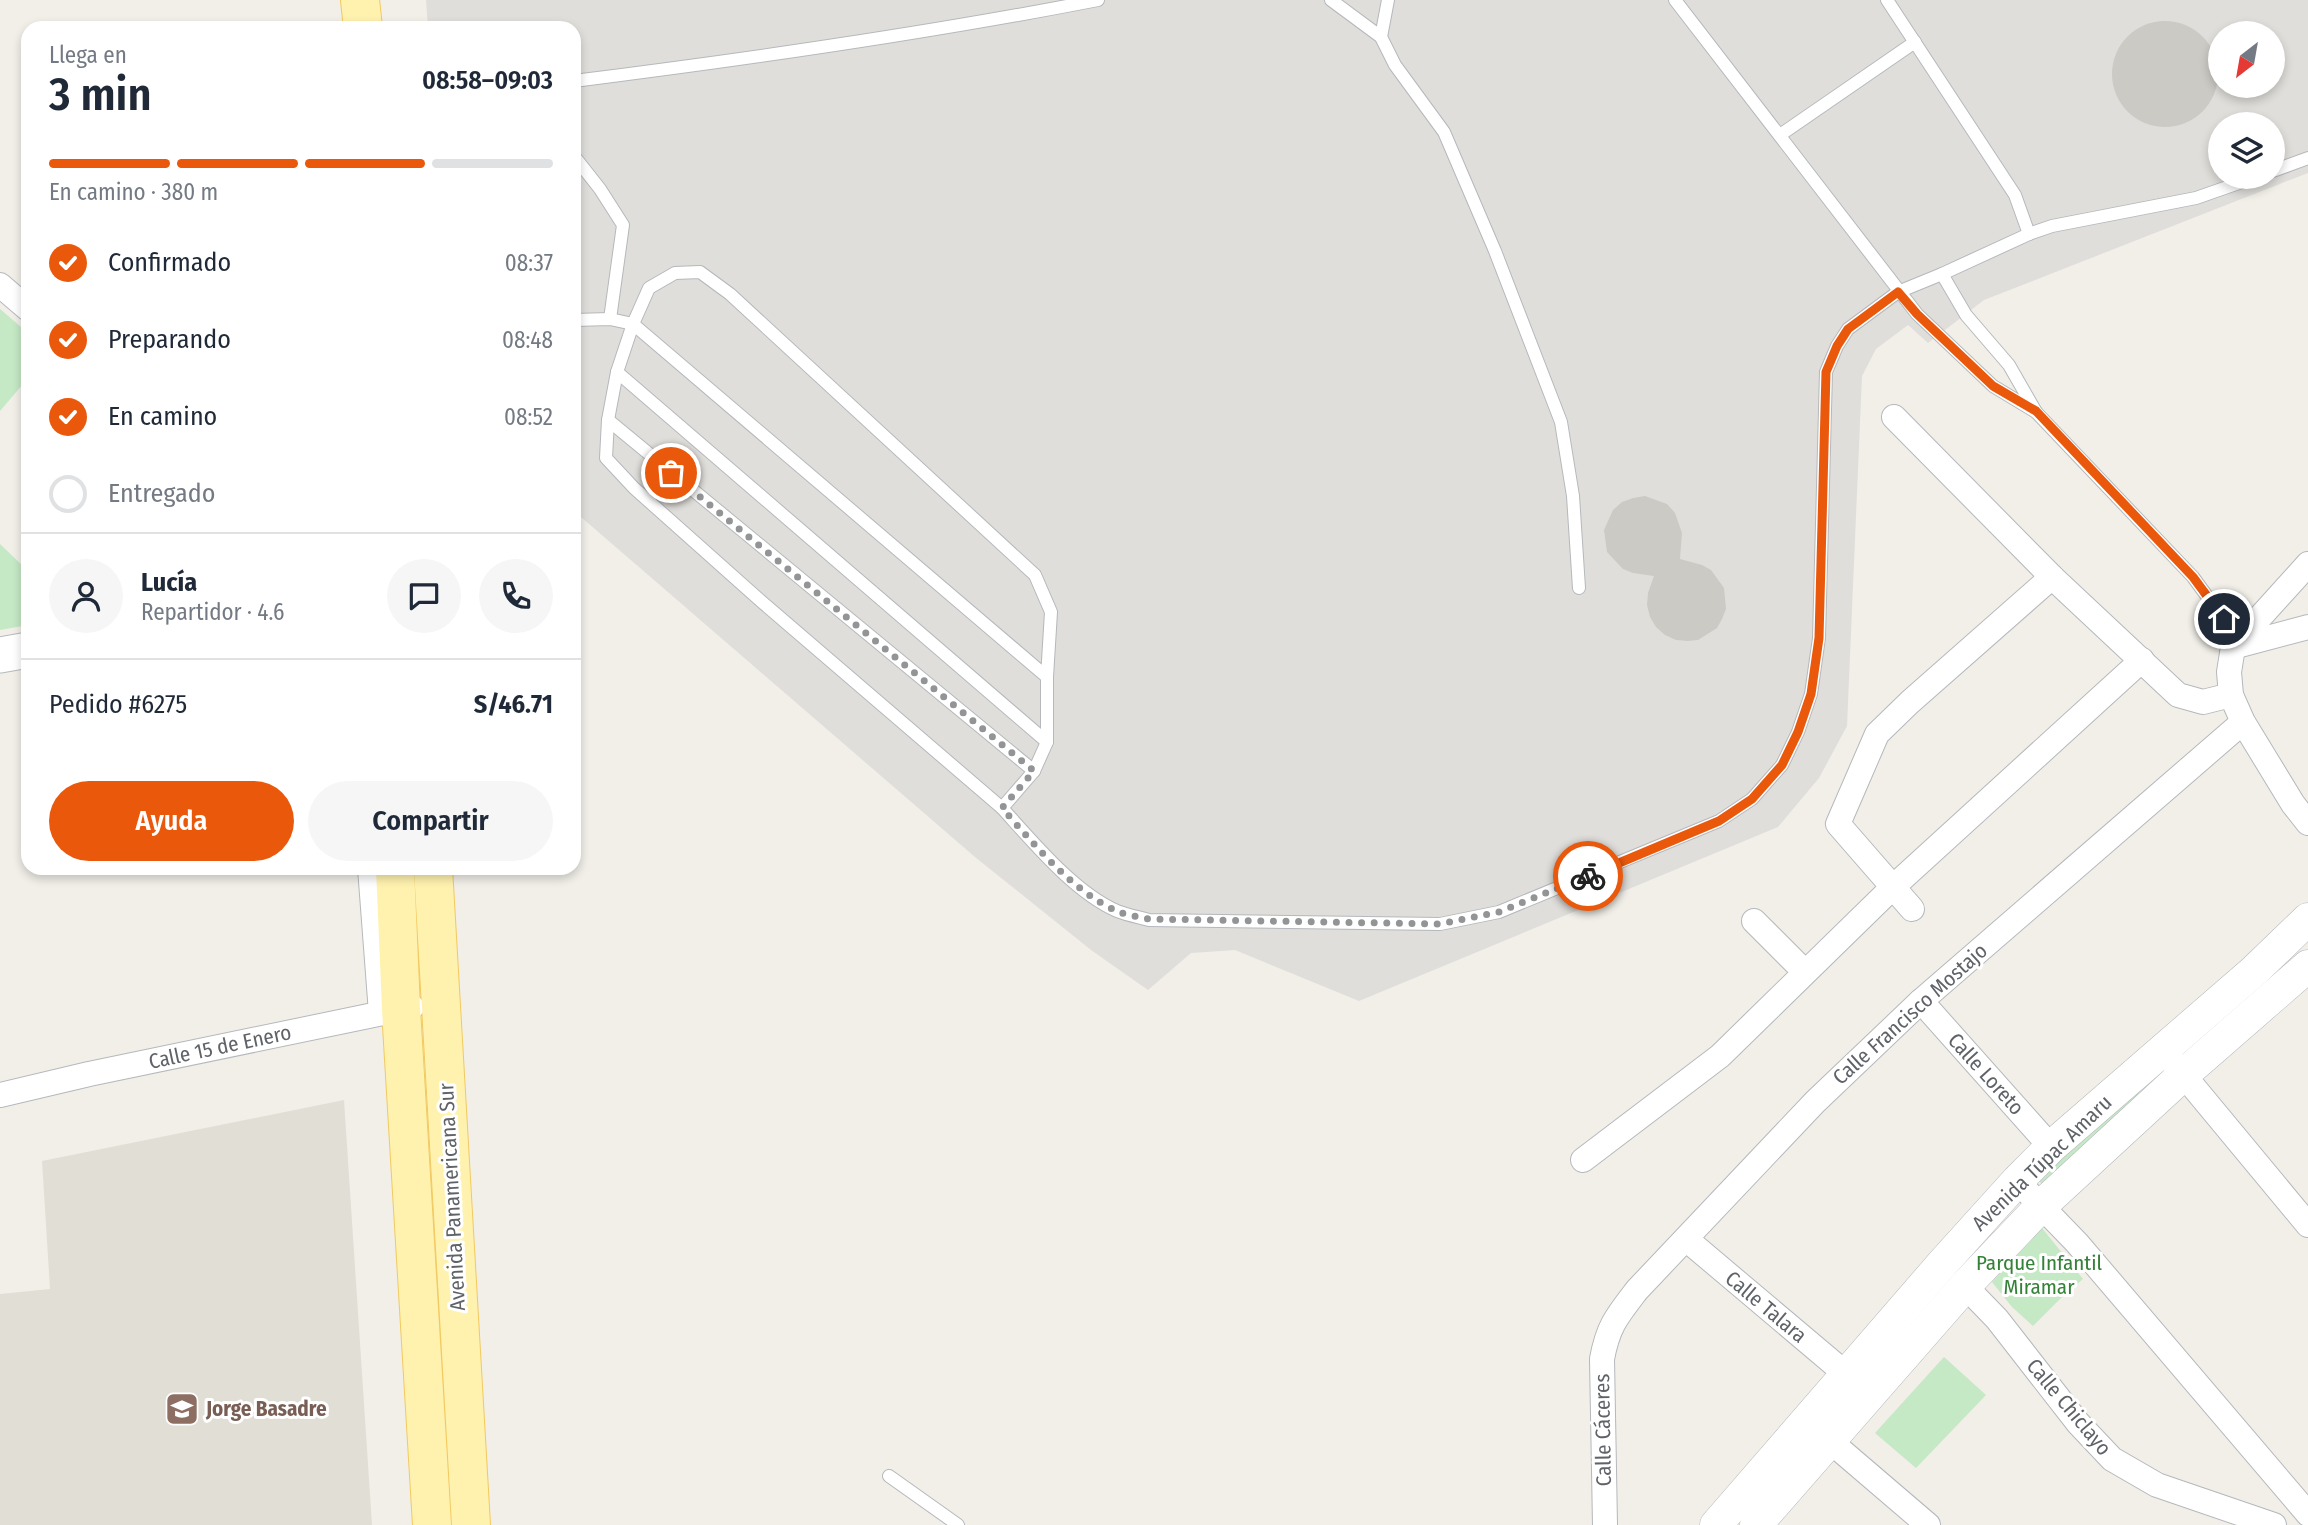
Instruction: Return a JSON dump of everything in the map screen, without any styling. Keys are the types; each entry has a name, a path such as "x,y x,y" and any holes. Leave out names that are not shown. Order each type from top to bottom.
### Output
{"main road":[{"path":"360,0 362,21"},
{"path":"0,654 21,651"},
{"name":"Avenida Panamericana Sur","path":"395,875 391,1011 432,1525"},
{"name":"Avenida Panamericana Sur","path":"433,875 471,1525"}],"street":[{"path":"0,285 21,303"},
{"path":"1894,417 2052,577 2178,695 2203,702 2231,695"},
{"path":"2308,564 2236,644 2229,671 2231,695 2243,722 2292,804 2308,823"},
{"path":"1912,909 1838,824 1877,734 2052,577"},
{"path":"2236,644 2308,627"},
{"path":"1583,1160 1720,1056 1893,887 2142,660"},
{"name":"Calle Francisco Mostajo","path":"1606,1335 1637,1290 1815,1102 1921,1001 2243,722"},
{"name":"Avenida Panamericana Sur","path":"371,875 391,1011"},
{"name":"Avenida Túpac Amaru","path":"1716,1525 2017,1181 2162,1049 2254,971 2308,919"},
{"path":"1754,921 1805,972"},
{"name":"Avenida Túpac Amaru","path":"1756,1525 1965,1286 2042,1205 2183,1075 2308,966"},
{"name":"Calle Loreto","path":"1921,1001 2052,1147"},
{"name":"Calle 15 de Enero","path":"0,1095 89,1074 441,1003"},
{"path":"2162,1049 2308,1224"},
{"path":"2017,1181 2077,1243 2308,1514"},
{"name":"Calle Talara","path":"1686,1239 1846,1374"},
{"name":"Calle Chiclayo","path":"1965,1286 1997,1319 2078,1423 2112,1459 2157,1485 2274,1525"},
{"name":"Calle Cáceres","path":"1605,1525 1602,1359 1606,1335"},
{"path":"1806,1420 1830,1441 1903,1517 1928,1525"}],"lane":[{"path":"581,80 784,54 1098,0"},
{"path":"1331,0 1381,37 1395,65 1444,132 1495,251 1561,422 1573,496 1579,588"},
{"path":"1381,37 1388,0"},
{"path":"1886,0 2015,195 2029,234"},
{"path":"1682,2 1917,314 1993,386 2036,411"},
{"path":"1780,135 1915,42"},
{"path":"2285,167 2308,158"},
{"path":"581,165 624,225 610,319"},
{"path":"1002,808 1034,771 1046,742 1051,612 1035,575 730,294 700,272 676,273 649,288 633,324 617,372 608,420 606,458 634,488 772,611 1002,808 1084,892 1117,911 1149,919 1440,924 1499,912 1719,821 1752,799 1782,765 1798,732 1811,694 1819,638 1826,372 1848,329 1898,292 2029,234 2052,226 2196,198 2222,189"},
{"path":"1942,274 1966,315 2009,365 2036,411 2193,577 2236,644"},
{"path":"581,320 610,319 633,324 1047,677"},
{"path":"617,372 1046,742"},
{"path":"608,420 1034,771"},
{"path":"889,1476 958,1525"}],"shaded area":[{"path":"426,0 2308,0 2308,173 2285,182 2285,112 2208,112 2208,189 2267,189 1984,300 1928,343 1908,325 1876,349 1862,376 1847,726 1819,778 1778,827 1359,1001 1235,950 1191,953 1148,990 1091,950 975,857 581,517 581,21 428,21"},
{"name":"Jorge Basadre","path":"344,1100 372,1525 0,1525 0,1294 50,1289 42,1161"}],"green space":[{"path":"0,309 21,327 21,386 0,411"},
{"path":"0,544 21,564 21,626 0,630"},
{"path":"2147,1080 2158,1091 2046,1188 2036,1178"},
{"name":"Parque Infantil Miramar","path":"2042,1228 2083,1279 2033,1326 2012,1307 1992,1282"},
{"path":"1944,1357 1986,1395 1916,1468 1875,1433"}],"building":[{"path":"2165,21 2185,25 2208,44 2208,98 2212,98 2202,111 2185,123 2165,127 2145,123 2128,111 2116,94 2112,74 2116,54 2128,37 2145,25"},
{"path":"1645,496 1667,504 1675,513 1682,533 1680,559 1711,570 1724,588 1726,609 1722,619 1717,628 1698,640 1676,640 1656,627 1647,605 1654,576 1623,569 1607,552 1604,530 1613,510 1622,502"}],"way so far":[{"path":"671,473 1034,771 1002,808 1084,892 1117,911 1149,919 1440,924 1499,912 1588,876"}],"place":[{"name":"Jorge Basadre","path":"182,1409"}],"route":[{"path":"1588,876 1719,821 1752,799 1782,765 1798,732 1811,694 1819,638 1826,372 1848,329 1898,292 1917,314 1993,386 2036,411 2193,577 2224,619"}]}
